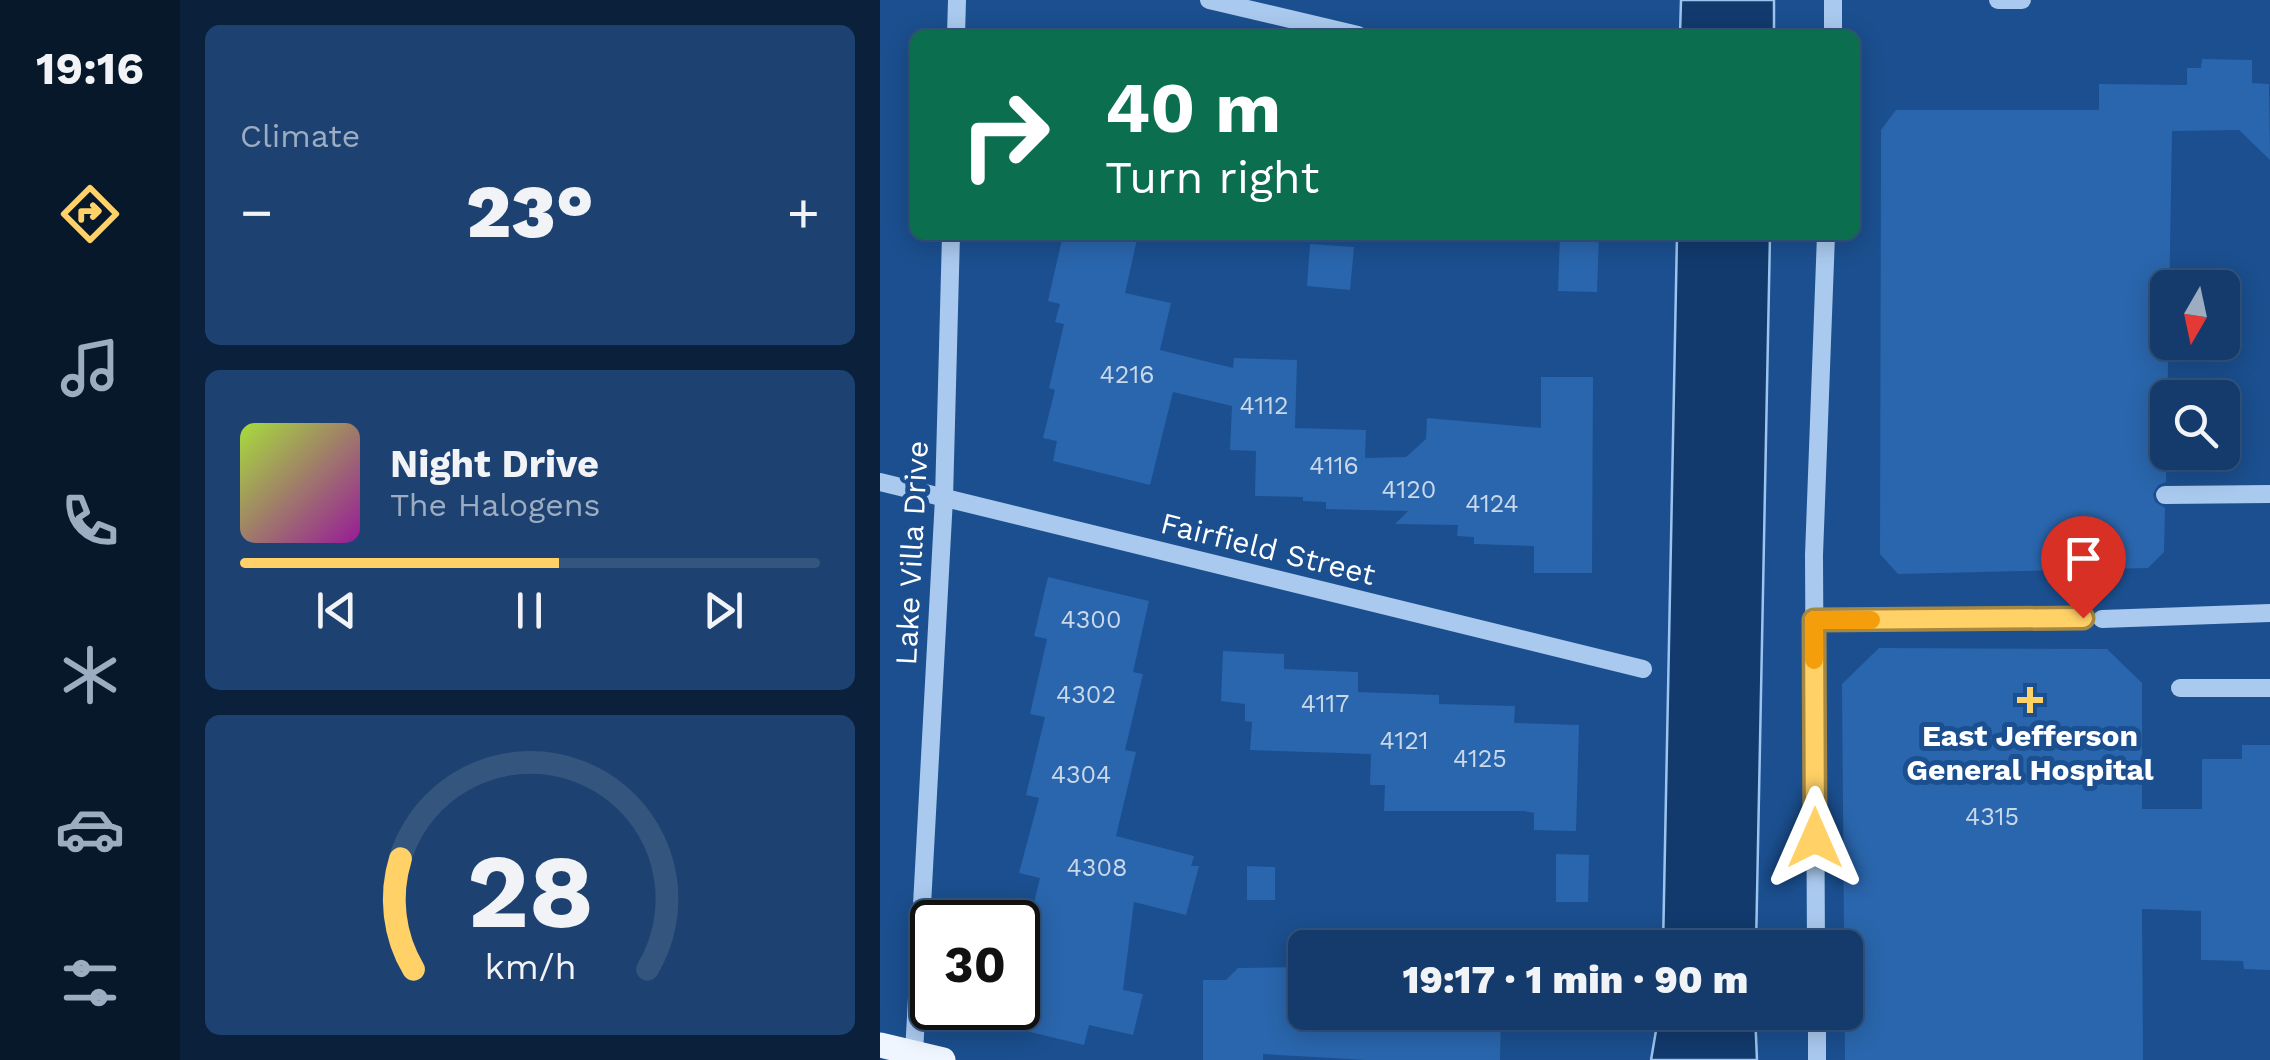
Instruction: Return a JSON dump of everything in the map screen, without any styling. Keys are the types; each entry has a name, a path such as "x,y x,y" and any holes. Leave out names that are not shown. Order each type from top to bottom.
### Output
{"main road":[{"path":"880,1045 943,1060"}],"street":[{"path":"956,30 957,0"},
{"path":"1209,0 1337,30"},
{"path":"1833,0 1833,30"},
{"path":"1998,0 2022,0"},
{"name":"Lake Villa Drive","path":"914,1053 944,498 950,240"},
{"path":"1816,930 1814,620 1826,240"},
{"name":"Fairfield Street","path":"880,482 1643,669"},
{"path":"2165,495 2270,494"},
{"path":"1814,620 2270,613"},
{"path":"2180,688 2270,688"},
{"path":"1816,1030 1817,1060"}],"water":[{"path":"1681,0 1774,0 1774,30 1680,30"},
{"path":"1677,240 1770,240 1756,930 1663,930"},
{"path":"1656,1030 1756,1030 1757,1060 1651,1060"}],"building":[{"path":"2202,59 2252,60 2252,83 2269,84 2270,160 2239,130 2172,131 2170,270 2150,270 2150,360 2168,360 2168,380 2150,380 2150,470 2166,470 2166,482 2158,485 2153,494 2155,502 2165,508 2164,552 2148,568 1898,574 1880,554 1881,130 1896,110 2099,110 2099,84 2187,85 2187,68 2201,68"},
{"path":"1062,240 1137,240 1125,293 1171,303 1160,350 1233,368 1234,358 1297,360 1295,428 1366,430 1365,458 1406,457 1426,439 1427,418 1541,428 1541,377 1593,377 1592,573 1534,573 1534,546 1474,544 1474,537 1457,536 1458,525 1395,524 1408,511 1326,509 1326,502 1303,501 1303,497 1255,496 1256,451 1230,450 1232,406 1173,392 1150,485 1053,461 1057,441 1043,438 1055,390 1049,388 1064,324 1055,322 1060,304 1048,301"},
{"path":"1560,240 1599,240 1597,292 1558,291"},
{"path":"1310,244 1354,247 1350,290 1307,286"},
{"path":"1048,577 1149,601 1133,672 1143,674 1125,750 1136,752 1116,836 1194,856 1191,866 1199,866 1186,915 1134,902 1123,990 1143,994 1133,1035 1089,1025 1084,1045 1022,1030 1040,1030 1040,900 1035,900 1040,878 1019,873 1039,798 1026,795 1045,717 1030,714 1047,639 1034,636"},
{"path":"1879,648 2107,649 2142,683 2142,809 2202,809 2202,759 2242,759 2242,745 2270,745 2270,970 2244,969 2243,961 2201,960 2201,911 2142,909 2143,1060 1845,1060 1845,1030 1863,1030 1863,930 1844,930 1842,684"},
{"path":"1223,651 1284,654 1284,669 1358,672 1358,692 1439,695 1439,704 1515,706 1514,723 1579,725 1576,831 1534,830 1534,813 1524,811 1384,811 1385,785 1370,785 1371,754 1250,750 1252,722 1245,721 1245,704 1221,701"},
{"path":"1556,854 1589,855 1588,902 1556,902"},
{"path":"1247,866 1275,867 1275,900 1247,900"},
{"path":"1288,967 1288,1030 1501,1030 1500,1060 1366,1060 1263,1054 1263,1060 1203,1060 1203,980 1226,980 1238,968"}],"slow traffic":[{"path":"1814,660 1814,620 1871,620"}],"place":[{"name":"East Jefferson General Hospital","path":"2030,700"}],"route":[{"path":"1815,838 1814,620 2083,618"}]}
